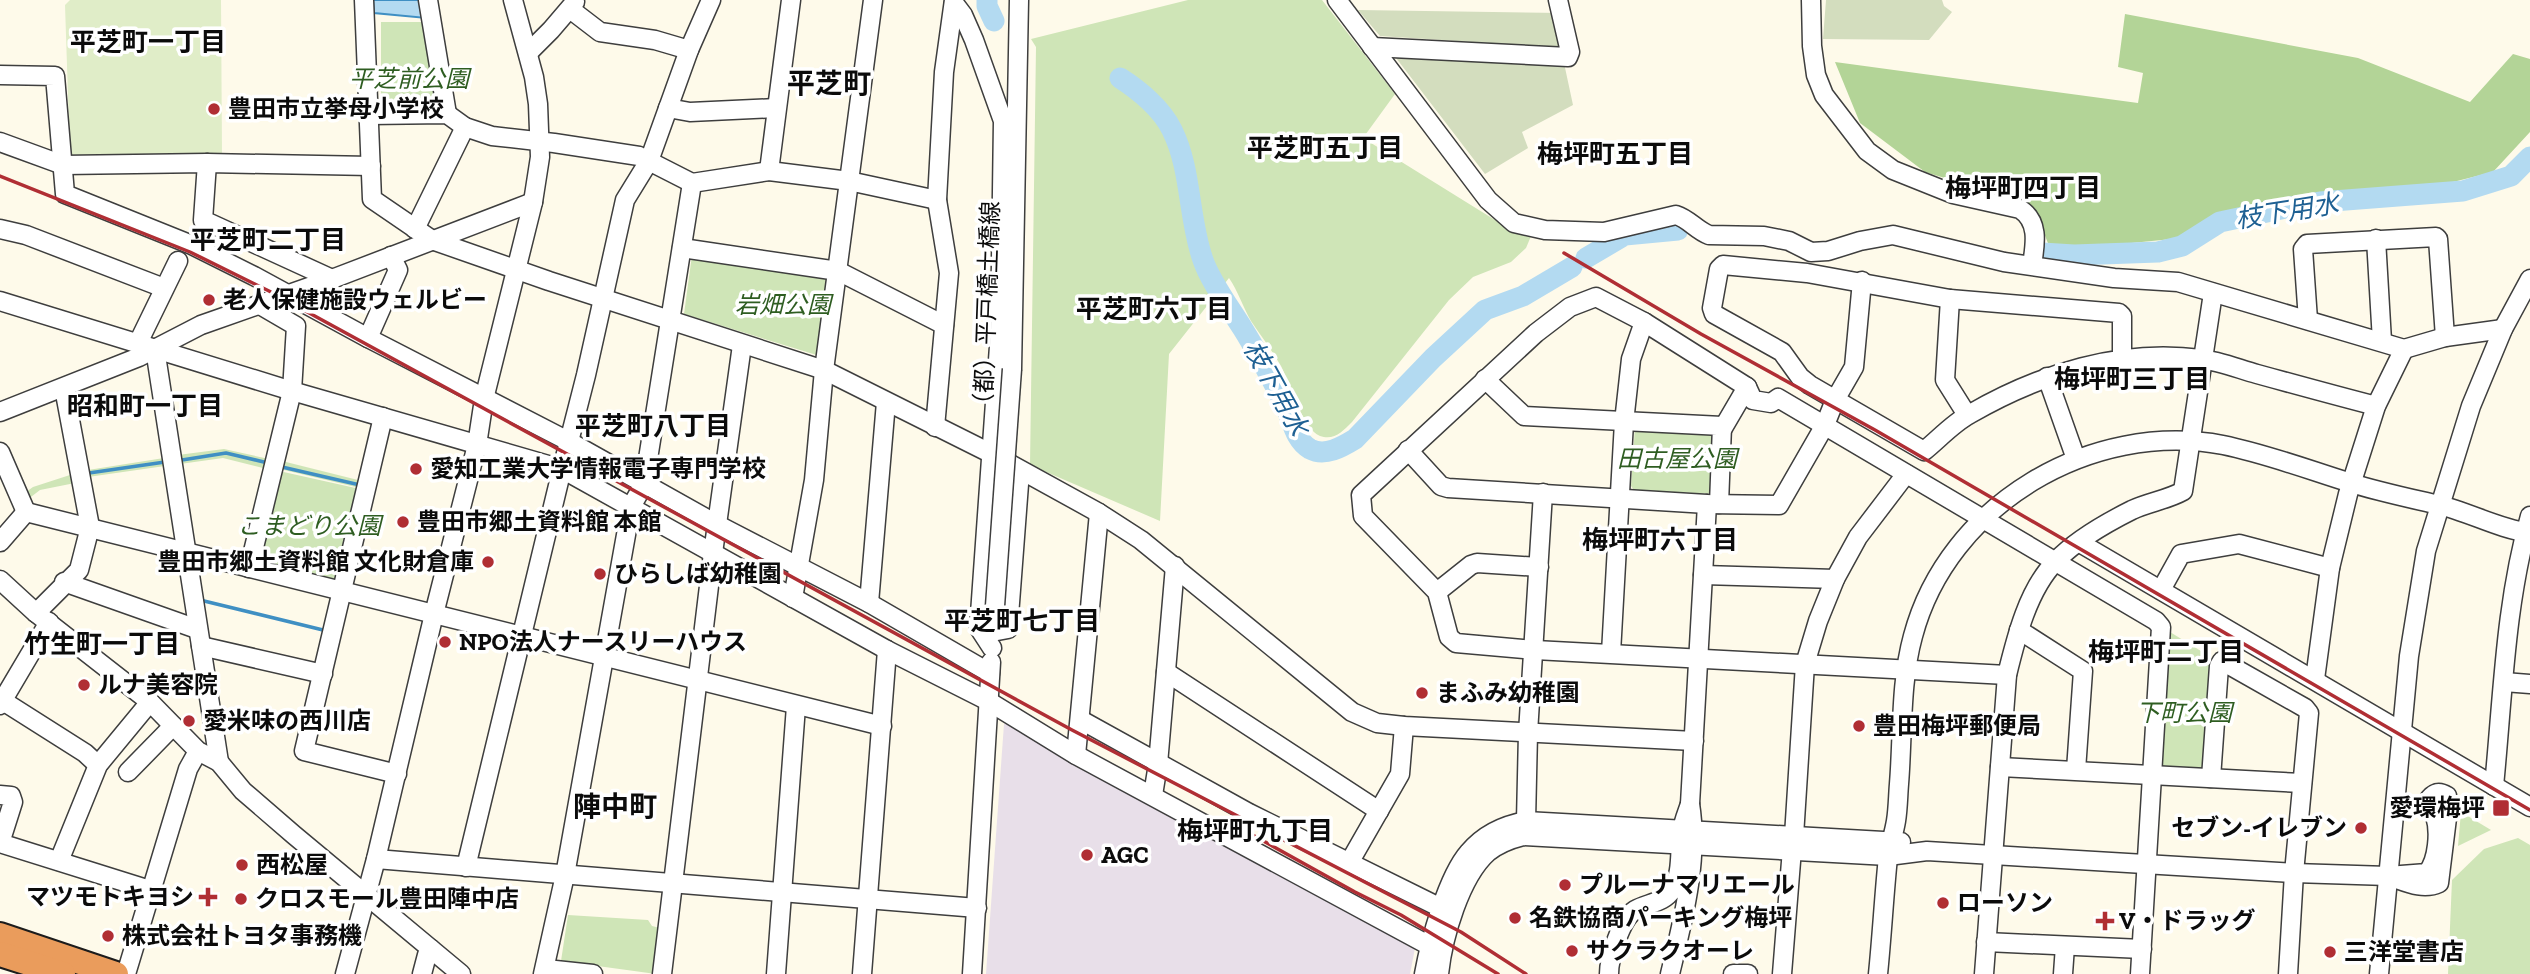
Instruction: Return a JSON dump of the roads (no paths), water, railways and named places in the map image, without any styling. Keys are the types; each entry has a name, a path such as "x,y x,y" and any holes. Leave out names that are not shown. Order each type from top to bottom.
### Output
{"highway":[{"path":"0,935 116,974"},
{"path":"0,954 64,974"}],"street":[{"path":"364,0 372,199 432,240 824,370 992,454 1099,513 1141,540 1352,712 1377,723 1694,741"},
{"path":"428,0 447,114"},
{"path":"345,974 397,774 477,445 484,399 533,202 540,142 538,104 528,53 513,0"},
{"path":"466,867 570,442 625,200 649,161 689,50 711,0"},
{"path":"769,171 791,0"},
{"path":"793,598 814,480 824,370 873,0"},
{"name":"（都）平戸橋土橋線","path":"972,974 1012,369 1019,0"},
{"path":"1337,0 1488,200 1514,223 1545,230 1604,232 1676,215 1709,235 1764,236 1789,241 1811,252 1828,251 1860,241 1894,235 2004,262 2114,278 2178,282 2404,349 2445,337 2503,329"},
{"path":"1372,47 1568,57 1570,52 1558,0"},
{"path":"1811,0 1816,75 1829,102 1867,151 1893,170 1942,190 2027,213 2035,232 2032,265"},
{"path":"935,426 949,273 937,200 944,72 954,1"},
{"path":"954,1 974,40 1003,121 1000,332 979,628 993,633 1008,629 1020,471"},
{"path":"528,53 573,5 600,32 656,40 689,50"},
{"path":"0,75 55,76 65,194 189,244 288,294 869,603 990,673"},
{"path":"668,108 690,112 776,108"},
{"path":"368,115 447,114 466,127 492,136 639,156 692,183 769,171 849,181 937,200"},
{"path":"415,229 466,127"},
{"path":"0,142 63,165 207,163 371,166"},
{"path":"189,244 203,220 207,163"},
{"path":"593,974 545,972 631,507 644,484 692,183"},
{"path":"0,412 64,388 146,346 533,202"},
{"path":"203,220 332,279"},
{"path":"0,229 26,234 164,288"},
{"path":"2308,320 2304,249 2307,244 2436,237 2445,337"},
{"path":"2376,239 2382,341"},
{"path":"682,248 838,271 944,325"},
{"path":"1807,273 1811,252"},
{"path":"368,338 398,270 391,256"},
{"path":"178,261 164,288 146,346 187,551 219,762"},
{"path":"2122,360 2122,316 2119,313 1950,299 1807,273 1723,265 1719,269 1712,308 1714,314 1782,352 1800,377 1924,451 1968,415 2047,377 2093,364 2122,360 2165,356 2203,359 2376,407"},
{"path":"2379,974 2413,626 2426,551 2471,406 2503,329 2530,279"},
{"path":"1408,450 1441,486 1448,488 1713,504 1779,505 1825,425 1835,400 1854,367 1862,281"},
{"path":"1984,974 2007,675 2019,630 2034,595 2054,562 2117,518 2147,503 2183,491 2213,293"},
{"path":"2007,675 1535,650 1455,643 1449,637 1437,592 1363,516 1360,495 1485,379 1570,307 1596,297 1644,322 1747,387 1753,400 1770,403 1778,398 2157,621 2161,628 2140,974"},
{"path":"1950,299 1945,380 1968,415"},
{"path":"0,301 292,391 562,469 887,650 988,701 1076,755 1430,946"},
{"path":"249,568 292,391 296,326 260,305"},
{"path":"1611,653 1624,422 1632,359 1644,322"},
{"path":"662,974 713,553 742,345"},
{"path":"2315,679 2330,568 2348,494 2376,407 2404,349"},
{"path":"2047,377 2076,459"},
{"path":"1485,379 1524,416 1723,428"},
{"path":"1670,974 1680,930 1703,575 1723,428 1747,387"},
{"path":"64,388 90,527 79,570 64,582 43,617 1,701 85,753 98,765"},
{"path":"869,603 886,402"},
{"path":"383,417 304,751 397,774"},
{"path":"1889,974 1906,668 1913,634 1928,596 1948,561 1983,519 2034,479 2076,459 2138,443 2191,441 2250,451 2353,484 2528,527 2514,581 2494,786"},
{"path":"0,452 26,512"},
{"path":"1782,974 1805,664 1835,579 1858,537 1906,474"},
{"path":"1526,821 1528,733 1543,493"},
{"path":"26,512 882,726"},
{"path":"0,542 26,512"},
{"path":"1076,755 1099,513"},
{"path":"2080,542 2530,807"},
{"path":"2161,590 2182,554 2239,544 2330,568"},
{"path":"1437,592 1477,563 1539,567"},
{"path":"1153,795 1175,566"},
{"path":"1703,575 1835,579"},
{"path":"0,580 150,702 198,751 219,762 243,791 461,974"},
{"path":"64,582 199,638 323,674"},
{"path":"2019,630 2083,671 2076,770"},
{"path":"862,974 887,650"},
{"path":"2211,778 2219,666 2222,661 2305,708 2309,713 2294,873 2288,974"},
{"path":"1166,672 1379,811"},
{"path":"2504,682 2530,684"},
{"path":"59,861 98,765 150,702"},
{"path":"776,974 796,706"},
{"path":"1080,720 1158,764 1441,908"},
{"path":"128,772 173,726"},
{"path":"1349,863 1400,774 1404,726"},
{"path":"126,974 188,769 198,751"},
{"path":"2000,767 2302,783"},
{"path":"1439,974 1451,919 1476,866 1489,852 1506,841 1523,836 1793,842 1994,856 2388,876 2427,873 2432,866 2437,834 2429,799 2434,793 2440,792 2446,796 2448,810 2439,883 2419,886 2388,876"},
{"path":"0,795 11,796 13,802 0,843 150,890"},
{"path":"1424,974 1441,908 1468,853 1501,827 1526,821 1687,838"},
{"path":"1609,974 1609,964 1626,917 1661,900 1672,890 1687,838"},
{"path":"1878,974 1895,849"},
{"path":"376,859 977,908"},
{"path":"1986,942 2142,949"},
{"path":"2063,974 2065,946"},
{"path":"422,974 431,949"},
{"path":"1733,974 1748,974"}],"water":[{"path":"373,0 425,0 426,18 374,13"}],"waterway":[{"name":"枝下用水","path":"987,0 994,21"},
{"name":"枝下用水","path":"1120,78 1149,101 1172,130 1183,161 1198,244 1206,268 1249,338 1284,403 1300,440 1310,449 1327,451 1355,439 1433,358 1485,310 1523,296 1572,267"},
{"name":"枝下用水","path":"2042,253 2074,255 2158,252 2182,246 2220,222 2290,207 2320,202 2463,191 2511,176 2530,157"},
{"name":"枝下用水","path":"1586,258 1625,235 1678,230"},
{"path":"182,460 226,453 268,463"},
{"path":"89,473 165,462"},
{"path":"282,467 360,485"},
{"path":"200,600 323,630"}],"railway":[{"path":"0,176 190,252 269,291 1072,730 1461,932 1526,974"},
{"path":"1564,253 2530,810"},
{"path":"1249,833 1401,915 1498,974"}],"place":[{"name":"豊田市立挙母小学校","path":"214,109"},
{"name":"老人保健施設ウェルビー","path":"209,300"},
{"name":"愛知工業大学情報電子専門学校","path":"416,469"},
{"name":"豊田市郷土資料館 本館","path":"403,522"},
{"name":"豊田市郷土資料館 文化財倉庫","path":"488,562"},
{"name":"ひらしば幼稚園","path":"600,574"},
{"name":"NPO法人ナースリーハウス","path":"445,642"},
{"name":"ルナ美容院","path":"84,685"},
{"name":"まふみ幼稚園","path":"1422,693"},
{"name":"愛米味の西川店","path":"189,721"},
{"name":"豊田梅坪郵便局","path":"1859,726"},
{"name":"愛環梅坪","path":"2501,808"},
{"name":"セブン-イレブン","path":"2361,828"},
{"name":"AGC","path":"1087,855"},
{"name":"西松屋","path":"242,865"},
{"name":"プルーナマリエール","path":"1565,885"},
{"name":"マツモトキヨシ","path":"208,897"},
{"name":"クロスモール豊田陣中店","path":"241,899"},
{"name":"ローソン","path":"1943,903"},
{"name":"名鉄協商パーキング梅坪","path":"1515,918"},
{"name":"V・ドラッグ","path":"2105,921"},
{"name":"株式会社トヨタ事務機","path":"108,936"},
{"name":"サクラクオーレ","path":"1572,951"},
{"name":"三洋堂書店","path":"2330,952"}],"district":[{"name":"平芝町一丁目","path":"148,42"},
{"name":"平芝町","path":"829,83"},
{"name":"平芝町五丁目","path":"1325,148"},
{"name":"梅坪町五丁目","path":"1615,154"},
{"name":"梅坪町四丁目","path":"2023,188"},
{"name":"平芝町二丁目","path":"268,240"},
{"name":"平芝町六丁目","path":"1154,309"},
{"name":"梅坪町三丁目","path":"2132,379"},
{"name":"昭和町一丁目","path":"145,406"},
{"name":"平芝町八丁目","path":"653,426"},
{"name":"梅坪町六丁目","path":"1660,540"},
{"name":"平芝町七丁目","path":"1022,621"},
{"name":"竹生町一丁目","path":"102,644"},
{"name":"梅坪町二丁目","path":"2166,652"},
{"name":"陣中町","path":"615,806"},
{"name":"梅坪町九丁目","path":"1255,831"}],"park label":[{"name":"平芝前公園","path":"409,79"},
{"name":"岩畑公園","path":"783,305"},
{"name":"田古屋公園","path":"1677,459"},
{"name":"こまどり公園","path":"309,526"},
{"name":"下町公園","path":"2184,713"}]}
